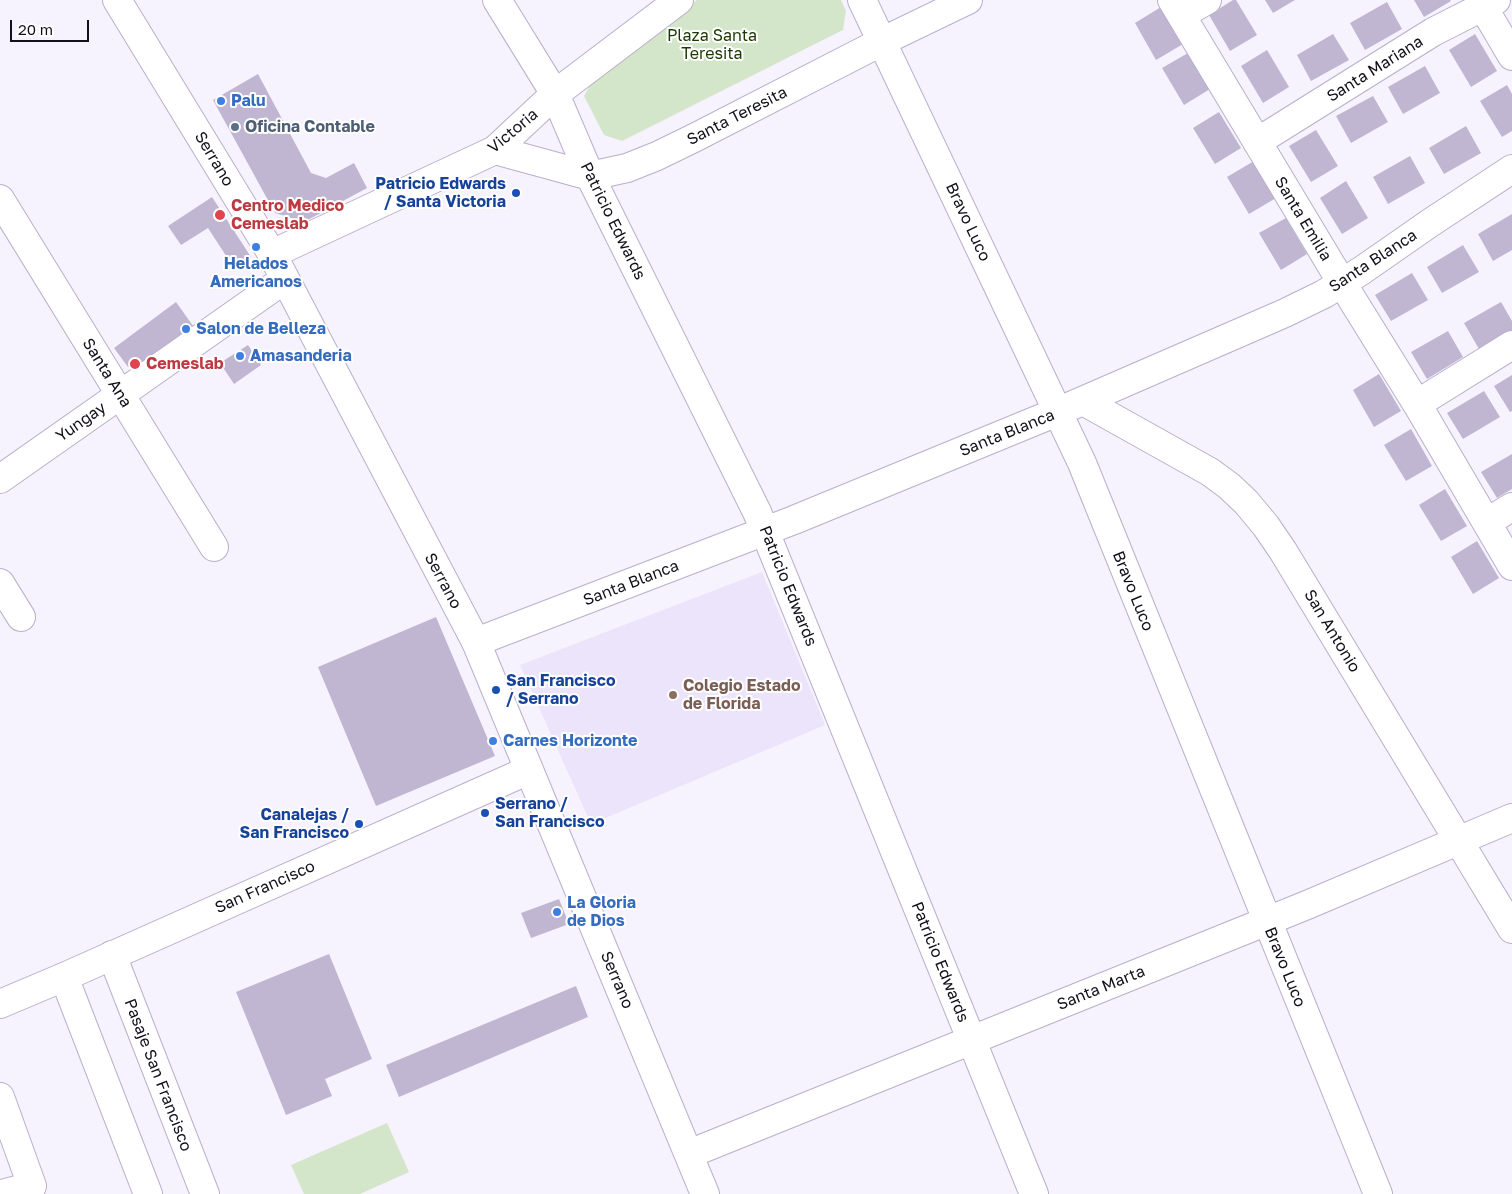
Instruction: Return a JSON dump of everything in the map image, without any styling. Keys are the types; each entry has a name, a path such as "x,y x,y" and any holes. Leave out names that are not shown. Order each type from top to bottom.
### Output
{"street":[{"name":"Serrano","path":"117,0 272,254 476,642 705,1194"},
{"name":"Patricio Edwards","path":"497,0 556,94 590,176 766,531 1034,1194"},
{"name":"Victoria","path":"272,254 495,150 556,94 679,0"},
{"name":"Bravo Luco","path":"862,0 1082,463 1378,1194"},
{"name":"Santa Teresita","path":"495,150 590,176 627,168 657,156 968,0"},
{"path":"1176,8 1207,0"},
{"path":"1486,2 1512,56"},
{"name":"Santa Mariana","path":"1257,142 1434,32 1486,2"},
{"name":"Santa Emilia","path":"1176,8 1417,404 1512,566"},
{"name":"Santa Blanca","path":"476,642 766,531 1057,412 1261,323 1324,294 1342,283 1512,169"},
{"name":"Santa Ana","path":"0,199 214,546"},
{"name":"Yungay","path":"0,479 285,278"},
{"path":"1417,404 1512,345"},
{"name":"San Antonio","path":"1083,401 1210,472 1229,486 1261,520 1283,551 1512,929"},
{"path":"1486,522 1512,507"},
{"path":"0,583 21,617"},
{"name":"San Francisco","path":"1,1001 64,977 529,770"},
{"name":"Santa Marta","path":"689,1154 1267,921 1512,818"},
{"name":"Pasaje San Francisco","path":"112,955 205,1194"},
{"path":"64,977 148,1194"},
{"path":"0,1097 32,1186 2,1194"}],"shaded area":[{"name":"Colegio Estado de Florida","path":"762,572 825,725 591,824 520,665"}],"green space":[{"name":"Plaza Santa Teresita","path":"697,0 841,0 846,11 843,30 622,141 604,135 584,96 595,77"},
{"path":"387,1123 409,1172 360,1194 304,1194 291,1165"}],"building":[{"path":"1236,0 1257,35 1230,51 1209,15"},
{"path":"1265,0 1295,0 1273,13"},
{"path":"1414,0 1450,0 1451,1 1424,17"},
{"path":"1387,2 1402,29 1365,50 1350,23"},
{"path":"1161,7 1183,44 1156,60 1135,23"},
{"path":"1333,34 1349,60 1311,81 1297,55"},
{"path":"1475,34 1497,71 1471,87 1449,50"},
{"path":"1267,50 1289,87 1263,103 1241,66"},
{"path":"1188,53 1210,89 1184,105 1162,68"},
{"path":"1425,66 1440,93 1403,114 1388,87"},
{"path":"258,74 311,173 326,178 354,163 367,188 304,222 275,213 213,100"},
{"path":"1507,85 1512,94 1512,131 1502,137 1480,101"},
{"path":"1373,96 1388,122 1351,143 1336,116"},
{"path":"1219,112 1241,148 1215,164 1193,128"},
{"path":"1466,126 1481,153 1444,174 1429,148"},
{"path":"1316,130 1338,166 1311,182 1289,146"},
{"path":"1410,156 1425,183 1388,204 1373,177"},
{"path":"1254,161 1276,198 1249,214 1227,177"},
{"path":"1346,181 1368,218 1342,234 1320,198"},
{"path":"212,197 251,257 234,268 208,228 181,245 168,226"},
{"path":"1512,214 1512,250 1493,261 1478,234"},
{"path":"1286,218 1307,254 1281,270 1259,233"},
{"path":"1463,245 1479,272 1442,293 1427,267"},
{"path":"1412,273 1428,300 1391,321 1375,295"},
{"path":"176,302 196,330 143,368 128,367 114,348"},
{"path":"1501,302 1512,321 1512,330 1479,349 1464,323"},
{"path":"1448,331 1463,357 1427,379 1411,352"},
{"path":"248,345 261,365 234,384 220,363"},
{"path":"1379,374 1401,411 1374,427 1353,390"},
{"path":"1512,375 1512,411 1510,412 1494,386"},
{"path":"1484,391 1500,417 1463,439 1447,413"},
{"path":"1411,429 1432,466 1406,481 1384,445"},
{"path":"1512,454 1512,489 1497,498 1481,472"},
{"path":"1445,489 1467,526 1441,541 1419,505"},
{"path":"1477,541 1499,578 1473,594 1451,557"},
{"path":"436,617 495,756 376,806 318,667"},
{"path":"559,899 569,924 531,938 521,913"},
{"path":"329,954 372,1059 325,1079 332,1096 286,1115 236,992"},
{"path":"576,986 588,1017 399,1097 386,1065"}],"place":[{"name":"Palu","path":"221,101"},
{"name":"Oficina Contable","path":"235,127"},
{"name":"Patricio Edwards / Santa Victoria","path":"516,193"},
{"name":"Centro Medico Cemeslab","path":"220,215"},
{"name":"Helados Americanos","path":"256,247"},
{"name":"Salon de Belleza","path":"186,329"},
{"name":"Amasanderia","path":"240,356"},
{"name":"Cemeslab","path":"135,364"},
{"name":"San Francisco / Serrano","path":"496,690"},
{"name":"Colegio Estado de Florida","path":"673,695"},
{"name":"Carnes Horizonte","path":"493,741"},
{"name":"Serrano / San Francisco","path":"485,813"},
{"name":"Canalejas / San Francisco","path":"359,824"},
{"name":"La Gloria de Dios","path":"557,912"}]}
